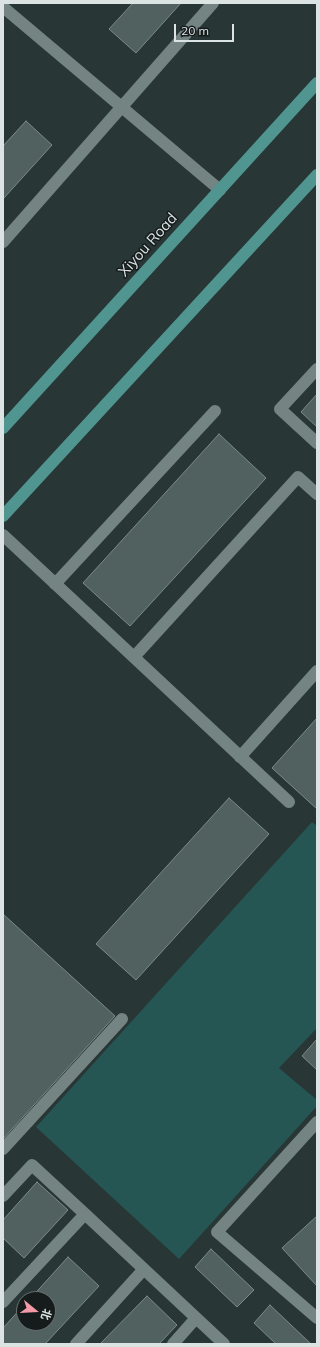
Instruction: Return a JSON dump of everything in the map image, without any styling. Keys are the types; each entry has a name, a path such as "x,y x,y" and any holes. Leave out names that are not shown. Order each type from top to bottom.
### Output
{"main road":[{"name":"Xiyou Road","path":"3,428 317,83"},
{"path":"3,516 317,175"}],"lane":[{"path":"3,242 213,3"},
{"path":"3,7 220,190"},
{"path":"317,369 280,409 317,443"},
{"path":"55,584 215,412"},
{"path":"134,657 298,477 317,494"},
{"path":"3,535 289,802"},
{"path":"240,757 317,671"},
{"path":"3,1150 122,1018"},
{"path":"317,1122 217,1232 317,1318"},
{"path":"3,1196 32,1165 224,1344"},
{"path":"3,1302 85,1214"},
{"path":"76,1344 144,1269"},
{"path":"173,1344 196,1318"}],"shaded area":[{"path":"312,822 317,826 317,1028 279,1068 317,1100 317,1106 179,1259 36,1127"}],"building":[{"path":"133,3 181,3 136,53 109,29"},
{"path":"26,121 52,145 3,199 3,146"},
{"path":"317,394 317,427 301,412"},
{"path":"219,434 266,478 130,626 83,583"},
{"path":"317,718 317,809 272,768"},
{"path":"229,798 269,834 136,980 96,944"},
{"path":"3,914 115,1016 3,1139"},
{"path":"317,1039 317,1070 302,1056"},
{"path":"37,1182 68,1210 24,1258 3,1238 3,1220"},
{"path":"317,1216 317,1286 282,1248"},
{"path":"211,1249 254,1290 237,1307 195,1267"},
{"path":"68,1257 99,1286 45,1344 3,1344 3,1328 16,1314 16,1331 56,1331 56,1291 37,1291"},
{"path":"147,1296 177,1325 159,1344 100,1344"},
{"path":"270,1305 311,1344 276,1344 254,1323"}]}
